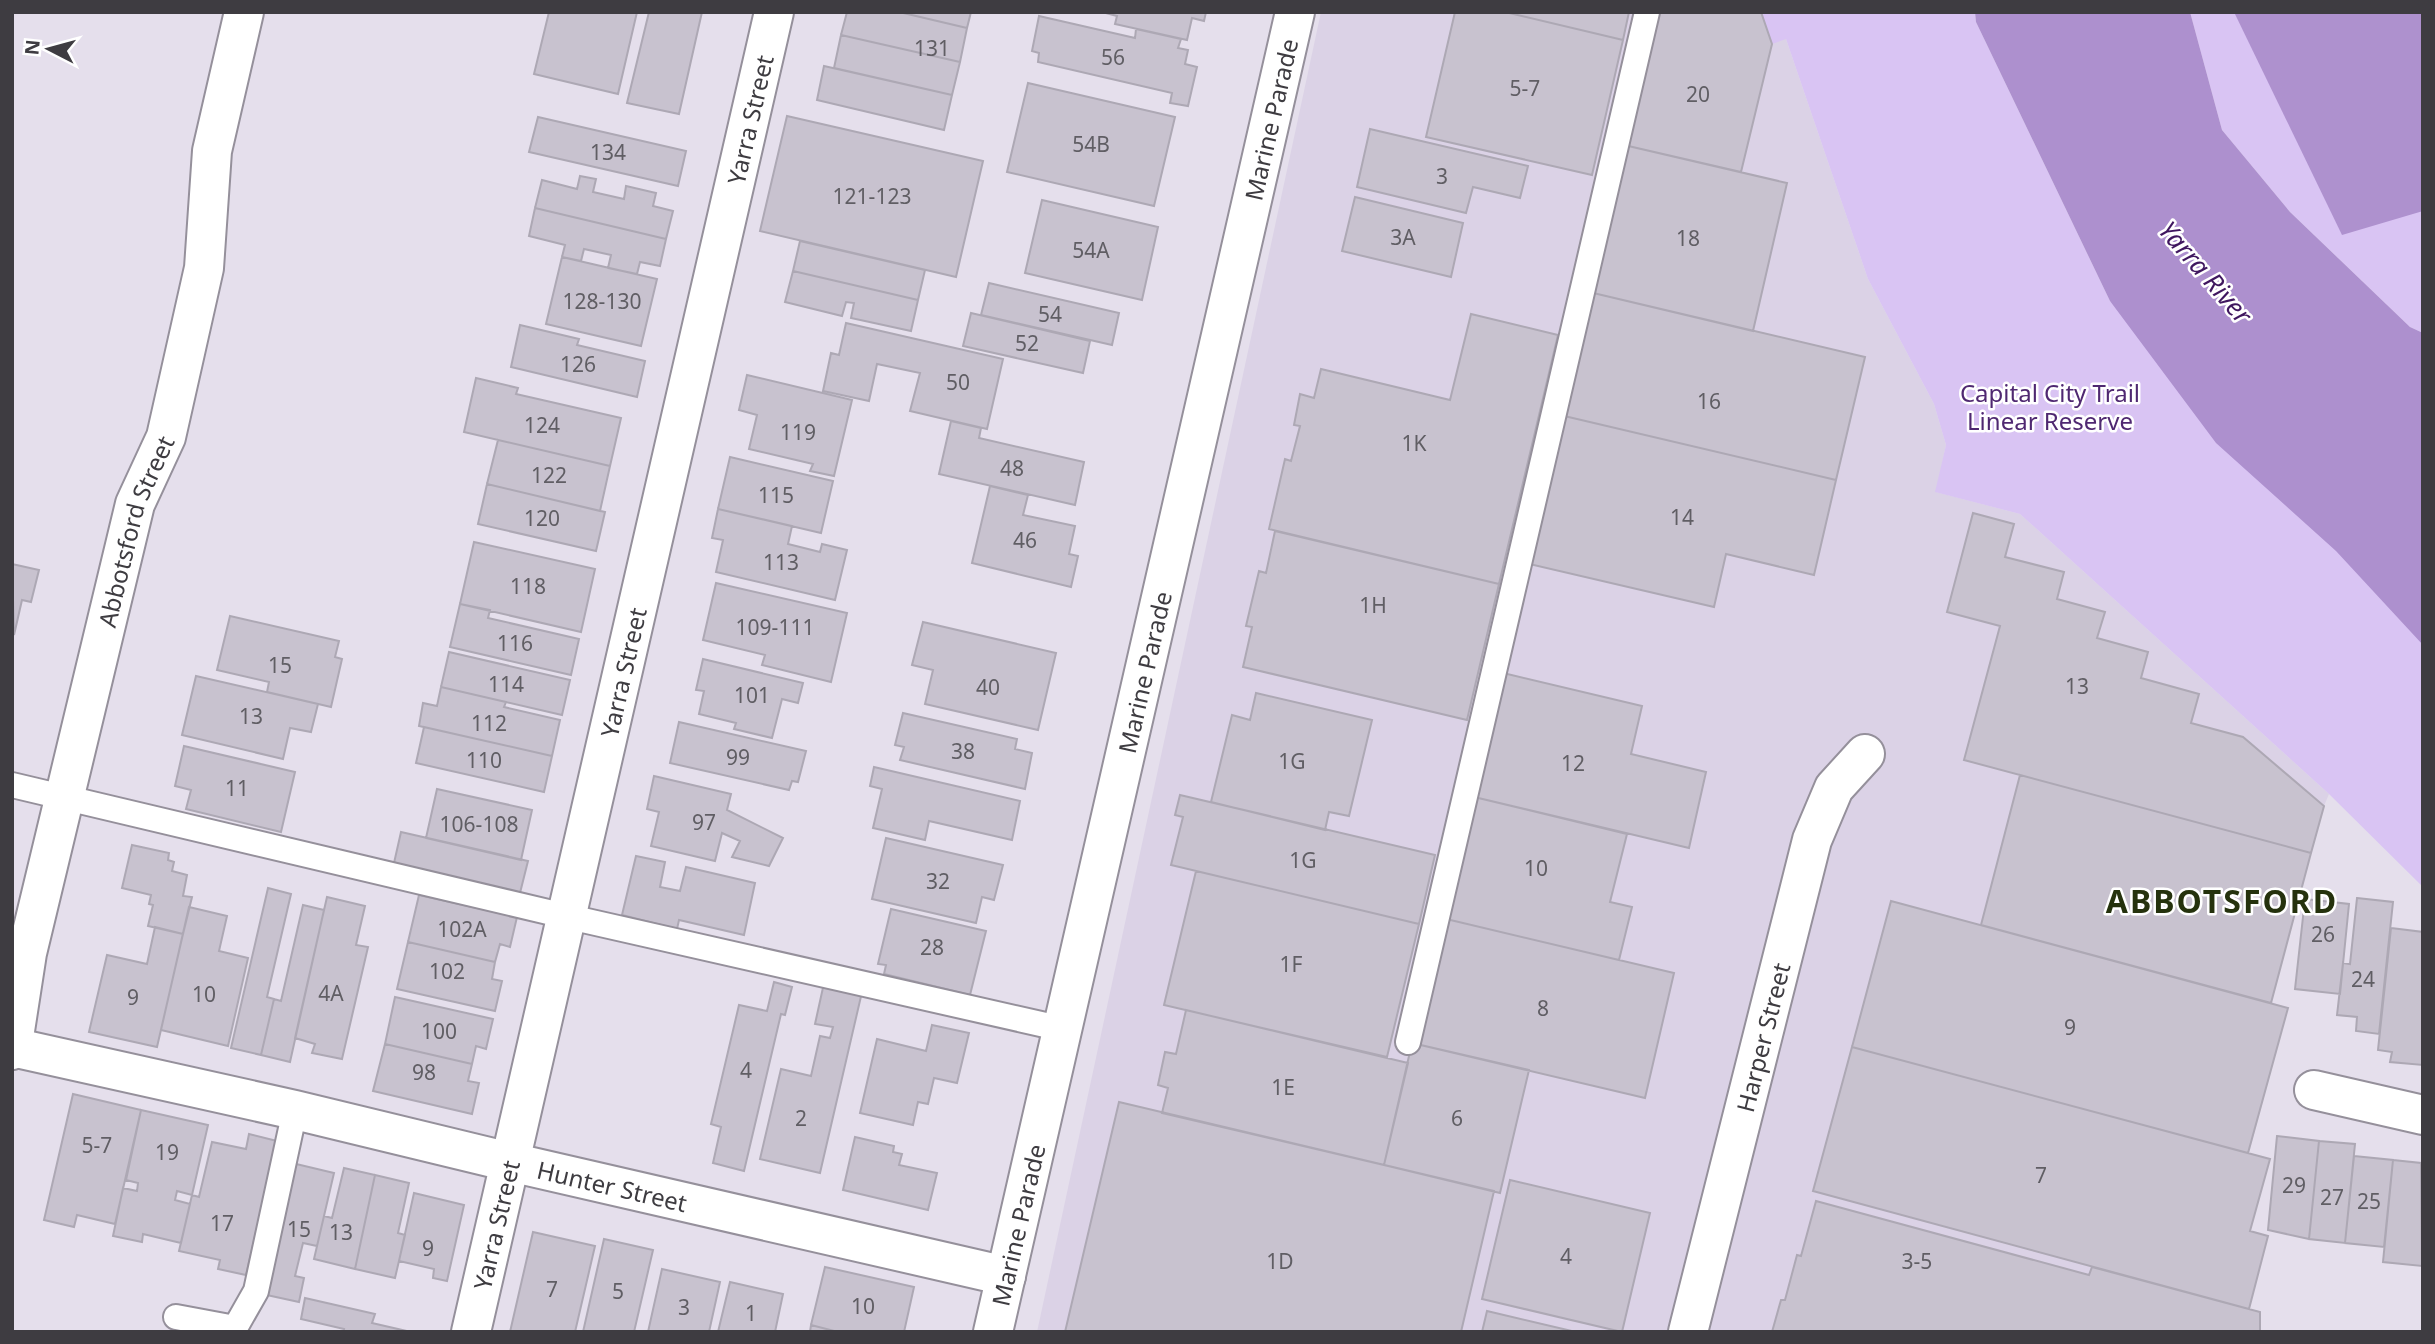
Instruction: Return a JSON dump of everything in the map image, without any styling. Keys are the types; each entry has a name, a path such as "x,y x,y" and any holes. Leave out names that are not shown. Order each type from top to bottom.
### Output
{"street":[{"name":"Abbotsford Street","path":"12,1048 27,953 135,504 166,438 204,268 212,151 244,12"},
{"name":"Yarra Street","path":"471,1332 774,12"},
{"name":"Marine Parade","path":"993,1332 1295,12"},
{"name":"Harper Street","path":"1688,1332 1812,840 1834,788 1865,754"},
{"name":"Hunter Street","path":"12,1048 295,1110 1006,1276"},
{"path":"2314,1090 2423,1115"}],"lane":[{"path":"1408,1042 1647,12"},
{"path":"12,785 565,916 1063,1029"},
{"path":"176,1317 235,1328 256,1291 295,1110"}],"shaded area":[{"path":"1321,12 1761,12 1786,39 1868,279 1934,404 1946,445 1936,492 2020,514 2329,794 2271,1002 2288,1008 2249,1153 2250,1231 2268,1236 2249,1309 2260,1312 2260,1332 1037,1332"},
{"path":"2234,12 2423,12 2423,211 2342,235"}],"green space":[{"name":"Capital City Trail Linear Reserve","path":"1761,12 1975,12 1976,22 2110,301 2423,644 2423,887 2329,794 2020,514 1935,492 1946,445 1934,404 1868,279 1786,39 1772,44"},
{"path":"2190,12 2423,12 2423,333 2410,327 2290,212 2222,130"}],"water":[{"name":"Yarra River","path":"1975,12 2190,12 2222,130 2290,212 2410,327 2423,333 2423,645 2336,551 2216,443 2110,301 1976,22"}],"building":[{"path":"549,12 637,12 618,94 534,74"},
{"path":"649,12 702,12 679,114 627,103"},
{"path":"847,12 899,12 967,28 960,62 841,35"},
{"path":"899,12 971,12 967,28"},
{"path":"1102,12 1206,12 1204,21 1192,18 1187,40 1115,24 1117,16"},
{"path":"1455,12 1505,12 1623,40 1592,175 1426,137"},
{"path":"1505,12 1629,12 1623,40"},
{"path":"1655,12 1761,12 1772,44 1741,172 1624,145"},
{"path":"1039,16 1135,38 1136,29 1181,39 1178,48 1188,50 1185,64 1197,67 1188,106 1170,103 1172,93 1038,62 1039,53 1032,51"},
{"path":"841,35 960,62 952,95 834,68"},
{"path":"824,66 952,95 944,130 817,100"},
{"path":"1028,83 1175,117 1154,206 1007,172"},
{"path":"787,116 983,161 956,277 760,231"},
{"path":"538,117 686,151 678,186 529,152"},
{"path":"1370,129 1528,166 1520,198 1473,187 1466,213 1357,187"},
{"path":"1624,145 1787,183 1753,331 1589,292"},
{"path":"580,176 596,179 593,192 624,199 626,186 656,193 653,206 673,211 666,239 535,208 542,180 577,189"},
{"path":"1355,197 1463,223 1451,277 1342,251"},
{"path":"1042,200 1158,227 1142,300 1025,273"},
{"path":"535,208 666,239 660,266 640,262 637,274 608,268 611,255 584,249 581,261 562,257 565,245 529,236"},
{"path":"800,241 925,270 918,300 793,271"},
{"path":"562,257 657,279 641,346 546,324"},
{"path":"793,271 918,300 911,331 851,318 854,303 846,302 842,316 785,302"},
{"path":"989,283 1119,313 1112,345 981,315"},
{"path":"1589,292 1865,357 1836,480 1560,415"},
{"path":"971,313 1090,341 1083,373 963,346"},
{"path":"1471,314 1558,335 1499,584 1269,529 1285,459 1291,461 1300,426 1294,425 1300,394 1314,398 1321,369 1450,400"},
{"path":"846,323 1003,359 987,429 910,411 920,373 877,364 869,401 823,391 831,353 839,355"},
{"path":"520,325 579,339 577,345 645,361 637,397 511,367"},
{"path":"747,375 852,400 834,476 810,471 813,464 749,449 757,415 739,410"},
{"path":"476,378 518,388 516,394 621,418 610,466 464,432"},
{"path":"1560,415 1836,480 1814,575 1726,554 1714,607 1525,563"},
{"path":"951,421 981,428 979,438 1084,462 1075,505 939,474"},
{"path":"498,440 610,466 600,511 487,484"},
{"path":"730,457 833,481 821,533 718,509"},
{"path":"487,484 605,512 596,551 478,524"},
{"path":"990,486 1028,495 1023,515 1075,526 1069,554 1078,556 1071,587 972,563"},
{"path":"718,509 792,526 788,544 820,552 822,544 847,550 835,600 716,572 723,540 712,538"},
{"path":"1973,513 2014,524 2005,557 2064,572 2057,599 2105,612 2097,638 2148,652 2141,678 2199,694 2191,723 2243,737 2324,806 2311,853 1964,760 2000,626 1947,612"},
{"path":"1275,531 1499,584 1467,720 1243,667 1252,627 1246,626 1259,571 1266,573"},
{"path":"474,542 595,569 581,632 460,604"},
{"path":"12,564 39,570 31,602 22,600 14,635"},
{"path":"716,583 847,613 831,682 762,665 765,655 703,640"},
{"path":"460,604 490,610 488,618 579,639 571,675 450,647"},
{"path":"230,616 339,641 335,657 342,659 331,707 267,692 269,682 217,670"},
{"path":"923,622 1056,653 1038,730 925,704 933,670 912,665"},
{"path":"449,652 570,680 562,715 441,687"},
{"path":"703,659 803,683 798,703 782,699 772,738 734,729 736,723 699,714 704,691 696,690"},
{"path":"1499,672 1642,706 1631,754 1706,772 1689,848 1470,796"},
{"path":"196,676 318,704 311,732 290,728 283,759 182,735"},
{"path":"441,687 506,702 504,707 560,720 552,756 419,726 423,703 437,706"},
{"path":"1256,693 1372,720 1349,816 1329,812 1325,830 1211,802 1232,715 1250,720"},
{"path":"903,713 1017,739 1015,749 1032,753 1025,789 900,760 904,747 895,745"},
{"path":"679,722 806,751 798,782 792,781 789,790 670,763"},
{"path":"424,727 552,756 544,792 416,763"},
{"path":"184,746 295,772 281,832 186,809 191,790 175,786"},
{"path":"874,767 1020,801 1012,840 929,821 925,840 873,828 882,789 870,786"},
{"path":"2020,775 2311,853 2271,1003 1981,925"},
{"path":"654,776 731,794 727,810 783,838 769,866 732,857 740,841 722,833 715,861 651,846 659,812 647,809"},
{"path":"437,789 532,810 521,860 426,838"},
{"path":"1180,795 1435,855 1419,924 1171,865 1183,817 1175,815"},
{"path":"1470,796 1627,834 1610,902 1632,907 1619,960 1442,918"},
{"path":"401,832 528,861 520,893 394,863"},
{"path":"886,838 1003,865 994,900 982,897 976,923 872,899"},
{"path":"132,845 169,853 168,860 174,862 172,871 187,875 183,896 192,897 183,934 148,926 153,905 149,904 151,895 122,888"},
{"path":"636,856 665,862 660,887 680,891 686,867 755,883 744,935 679,920 677,929 622,915"},
{"path":"1196,871 1419,924 1387,1057 1164,1005"},
{"path":"268,888 291,894 267,997 274,999 261,1055 231,1048"},
{"path":"419,895 517,917 510,947 500,944 495,962 408,942"},
{"path":"327,897 365,906 356,945 368,947 342,1059 312,1053 315,1044 295,1038"},
{"path":"2357,898 2393,902 2379,1034 2356,1031 2357,1017 2337,1015 2343,963 2350,964"},
{"path":"2305,899 2349,904 2340,994 2295,989"},
{"path":"1891,901 2288,1008 2248,1153 1852,1047"},
{"path":"303,905 324,910 290,1062 261,1055 274,999 281,1001"},
{"path":"189,907 227,916 219,951 248,958 228,1046 161,1030"},
{"path":"891,909 986,931 970,995 884,974 886,965 878,964"},
{"path":"1442,918 1674,973 1645,1098 1412,1043"},
{"path":"155,927 183,934 157,1047 89,1032 107,955 147,964"},
{"path":"2391,928 2423,932 2423,1065 2390,1062 2392,1052 2378,1050"},
{"path":"408,942 495,962 492,979 502,981 495,1011 397,989"},
{"path":"774,982 792,987 785,1015 781,1014 744,1171 713,1163 721,1127 711,1124 739,1005 767,1011"},
{"path":"824,983 862,992 820,1173 760,1159 781,1069 811,1076 820,1036 830,1038 833,1027 815,1024"},
{"path":"395,997 493,1019 486,1049 476,1046 472,1064 385,1044"},
{"path":"1186,1010 1408,1063 1384,1165 1162,1113 1168,1088 1158,1085 1165,1052 1176,1054"},
{"path":"932,1025 969,1033 957,1083 934,1078 928,1104 918,1102 913,1125 860,1113 877,1039 926,1051"},
{"path":"1412,1043 1529,1070 1500,1193 1384,1165"},
{"path":"385,1044 472,1064 468,1081 479,1083 472,1114 373,1091"},
{"path":"1852,1047 2270,1159 2250,1231 2268,1236 2249,1309 1813,1191"},
{"path":"73,1094 141,1110 115,1224 77,1215 74,1227 44,1220"},
{"path":"1119,1102 1494,1191 1461,1332 1065,1332"},
{"path":"141,1110 208,1125 192,1195 177,1191 175,1200 190,1204 181,1243 143,1234 142,1242 113,1236 123,1188 137,1191 138,1183 126,1180"},
{"path":"249,1134 277,1141 246,1275 218,1269 220,1260 179,1251 192,1195 199,1197 212,1142 246,1149"},
{"path":"2277,1136 2319,1141 2309,1239 2268,1230"},
{"path":"855,1137 894,1146 893,1152 902,1154 899,1165 937,1173 928,1210 843,1190"},
{"path":"2319,1141 2355,1144 2345,1243 2309,1239"},
{"path":"2354,1156 2393,1160 2384,1247 2345,1243"},
{"path":"2393,1160 2421,1163 2422,1266 2383,1262"},
{"path":"292,1163 334,1173 317,1246 303,1243 295,1276 304,1278 299,1302 262,1294"},
{"path":"344,1168 375,1175 355,1269 314,1259 324,1216 332,1218"},
{"path":"375,1175 409,1183 398,1233 405,1235 395,1278 355,1269"},
{"path":"1510,1180 1650,1213 1622,1332 1482,1299"},
{"path":"414,1193 464,1205 447,1281 433,1278 434,1269 399,1261"},
{"path":"1816,1201 2089,1275 2092,1267 2260,1312 2260,1332 1772,1332 1781,1300 1785,1300 1797,1255 1801,1256"},
{"path":"533,1232 595,1246 575,1332 510,1332"},
{"path":"604,1239 653,1250 634,1332 583,1332"},
{"path":"825,1267 914,1287 904,1332 838,1332 811,1325"},
{"path":"662,1269 720,1282 709,1332 648,1332"},
{"path":"730,1282 783,1294 775,1332 718,1332"},
{"path":"305,1298 375,1314 372,1323 411,1332 343,1332 344,1329 301,1319"},
{"path":"1487,1311 1576,1332 1482,1332"},
{"path":"811,1325 838,1332 810,1332"}],"district":[{"name":"ABBOTSFORD","path":"2222,900"}]}
